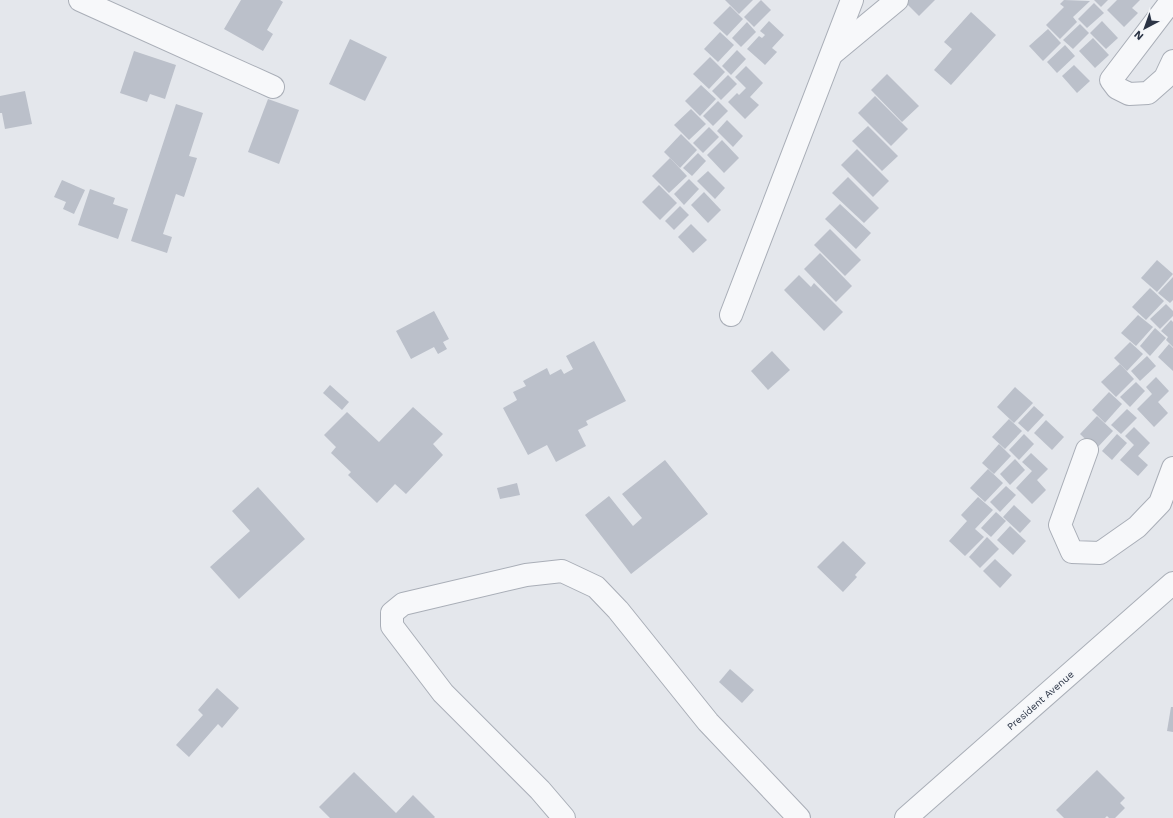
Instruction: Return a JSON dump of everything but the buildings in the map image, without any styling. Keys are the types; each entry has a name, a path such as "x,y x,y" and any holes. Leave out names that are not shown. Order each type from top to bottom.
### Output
{"street":[{"path":"80,0 274,87"},
{"path":"731,315 852,0"},
{"path":"831,56 897,0"},
{"path":"1172,7 1111,80 1117,88 1129,94 1148,93 1165,78 1173,61"},
{"path":"1087,450 1060,525 1072,552 1100,553 1136,527 1160,503 1173,468"},
{"path":"564,818 540,790 443,693 392,626 392,613 403,604 526,575 562,571 596,587 618,610 708,722 799,818"},
{"name":"President Avenue","path":"906,818 1173,583"}]}
